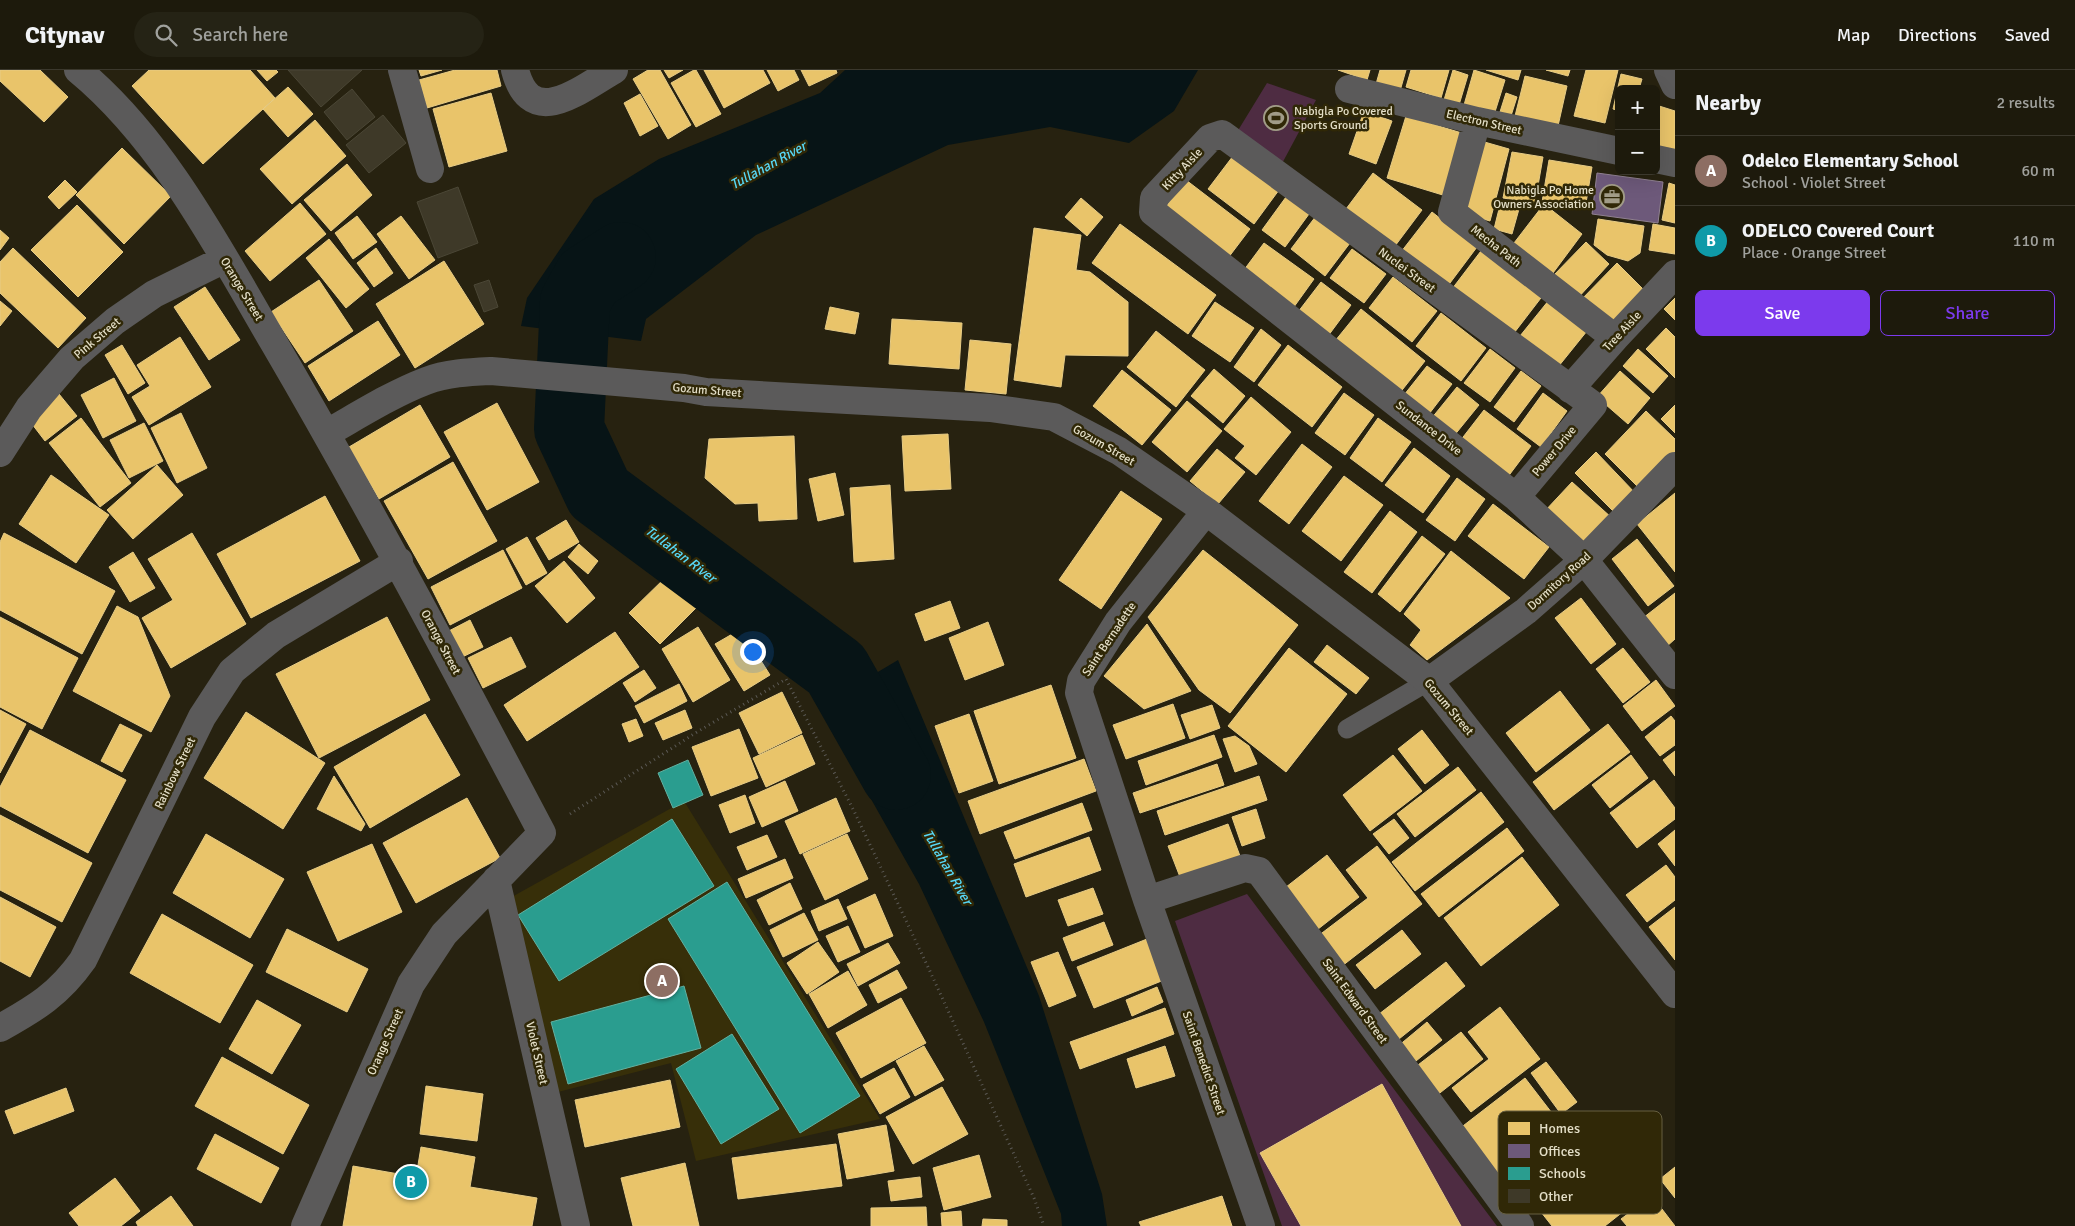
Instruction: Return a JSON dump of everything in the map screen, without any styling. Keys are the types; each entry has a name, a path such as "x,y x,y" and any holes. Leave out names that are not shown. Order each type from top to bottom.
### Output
{"street":[{"name":"Orange Street","path":"78,70 132,124 173,178 225,259 327,433 399,561 542,833 444,934 411,984 305,1226"},
{"path":"402,70 430,169"},
{"path":"515,70 518,82 526,95 538,103 550,103 564,99 614,70"},
{"path":"1668,70 1675,85"},
{"name":"Electron Street","path":"1350,90 1477,121 1615,150"},
{"name":"Mecha Path","path":"1477,121 1452,212 1615,338"},
{"name":"Kitty Aisle","path":"1153,212 1154,198 1210,138 1222,134"},
{"name":"Nuclei Street","path":"1222,134 1593,405"},
{"path":"1660,160 1675,163"},
{"name":"Sundance Drive","path":"1153,212 1516,497 1584,560 1675,675"},
{"name":"Pink Street","path":"0,453 29,408 72,358 115,321 154,294 225,259"},
{"name":"Tree Aisle","path":"1570,389 1675,274"},
{"name":"Gozum Street","path":"327,433 399,393 428,380 462,372 491,371 684,388 706,392 990,408 1054,417 1119,451 1206,512 1429,680 1675,994"},
{"name":"Power Drive","path":"1516,497 1593,405"},
{"name":"Dormitory Road","path":"1429,680 1526,611 1584,560 1675,466"},
{"name":"Saint Bernadette","path":"1147,900 1079,694 1081,681 1118,622 1206,512"},
{"name":"Rainbow Street","path":"0,1028 48,998 68,981 83,960 202,717 232,672 276,636 399,561"},
{"name":"Saint Edward Street","path":"1147,900 1245,868 1259,871 1498,1196"},
{"name":"Violet Street","path":"496,880 576,1226"},
{"name":"Saint Benedict Street","path":"1147,900 1261,1226"},
{"name":"Saint Edward Street","path":"1511,1214 1520,1226"}],"lane":[{"path":"1347,729 1429,680"}],"path":[{"path":"542,833 639,768 786,679 854,811 928,966 1034,1198 1044,1226"}],"shaded area":[{"name":"Nabigla Po Covered Sports Ground","path":"1267,83 1316,100 1278,171 1234,137"},
{"path":"684,801 880,1119 696,1161 671,1063 558,1092 510,898"},
{"path":"1247,894 1497,1226 1282,1226 1175,921"}],"water":[{"path":"845,70 1198,70 1174,111 1129,143 1050,127 948,145 756,235 646,319 641,341 521,326 527,298 594,199 659,159 820,93"},
{"path":"898,660 1039,996 1102,1194 1107,1226 1062,1226 1061,1214 984,1022 919,884 819,707"}],"building: Homes":[{"path":"0,70 40,70 68,97 44,122 0,81"},
{"path":"149,70 250,70 275,98 203,164 132,86"},
{"path":"257,70 276,70 278,72 267,81"},
{"path":"419,70 442,70 421,76"},
{"path":"455,70 497,70 501,86 427,108 419,80"},
{"path":"648,70 660,70 691,125 668,139 633,79"},
{"path":"664,70 683,70 669,78"},
{"path":"696,70 721,114 696,127 671,83"},
{"path":"704,70 763,70 770,83 724,108"},
{"path":"767,70 794,70 799,80 778,91"},
{"path":"801,70 836,70 837,73 809,86"},
{"path":"1338,70 1370,70 1367,80"},
{"path":"1380,70 1406,70 1400,91 1376,84"},
{"path":"1411,70 1449,70 1441,98 1406,87"},
{"path":"1453,70 1468,75 1459,105 1444,100"},
{"path":"1474,70 1505,80 1494,115 1464,105"},
{"path":"1486,70 1521,70 1518,80"},
{"path":"1546,70 1570,70 1568,76"},
{"path":"1586,70 1618,70 1605,123 1574,116"},
{"path":"1621,74 1642,79 1640,85 1618,85"},
{"path":"1525,76 1567,86 1558,126 1515,116"},
{"path":"288,87 313,114 288,137 263,109"},
{"path":"491,93 507,151 449,167 433,109"},
{"path":"1506,93 1517,97 1510,119 1499,115"},
{"path":"640,94 658,126 640,136 624,103"},
{"path":"1660,106 1675,111 1675,154 1660,149"},
{"path":"1364,111 1392,121 1376,164 1349,154"},
{"path":"1406,116 1465,134 1446,196 1387,178"},
{"path":"315,120 346,156 292,204 260,169"},
{"path":"1481,141 1509,149 1490,221 1462,213"},
{"path":"122,148 171,196 124,244 76,195"},
{"path":"1512,152 1543,157 1535,203 1503,198"},
{"path":"1233,156 1279,190 1254,224 1208,189"},
{"path":"1549,160 1592,167 1585,209 1542,202"},
{"path":"347,164 372,195 331,231 304,200"},
{"path":"1373,173 1422,210 1395,246 1346,209"},
{"path":"65,180 77,192 59,209 48,197"},
{"path":"1186,180 1250,229 1225,262 1161,213"},
{"path":"1669,183 1675,185 1675,223 1662,220"},
{"path":"1286,197 1309,214 1285,247 1262,230"},
{"path":"1081,198 1103,217 1087,236 1065,217"},
{"path":"300,203 326,234 270,281 245,251"},
{"path":"1544,204 1582,234 1553,273 1514,243"},
{"path":"77,205 123,252 78,297 31,250"},
{"path":"1500,205 1519,209 1512,234 1494,229"},
{"path":"1432,212 1477,247 1447,287 1401,252"},
{"path":"357,216 377,242 353,259 335,233"},
{"path":"401,216 435,260 409,279 377,234"},
{"path":"1316,216 1350,243 1325,276 1291,249"},
{"path":"1598,219 1644,226 1640,253 1628,261 1607,255 1594,245"},
{"path":"1120,224 1216,295 1188,334 1092,263"},
{"path":"1653,224 1675,228 1675,254 1649,250"},
{"path":"1034,228 1081,235 1076,270 1090,272 1128,302 1128,356 1065,355 1061,387 1014,380"},
{"path":"0,230 9,238 0,250"},
{"path":"329,239 369,289 346,308 306,258"},
{"path":"1586,242 1609,264 1576,300 1552,277"},
{"path":"1264,243 1314,279 1291,311 1241,274"},
{"path":"1484,247 1544,294 1511,337 1452,289"},
{"path":"13,248 86,318 58,348 0,293 0,262"},
{"path":"376,248 393,273 374,287 357,263"},
{"path":"1352,249 1386,274 1364,303 1330,278"},
{"path":"444,261 484,324 415,368 376,304"},
{"path":"1617,263 1647,293 1612,331 1580,301"},
{"path":"1393,277 1437,311 1412,342 1369,308"},
{"path":"319,280 353,331 305,363 271,312"},
{"path":"1321,282 1351,305 1328,336 1298,312"},
{"path":"205,287 240,340 209,360 174,307"},
{"path":"1675,298 1675,320 1664,309"},
{"path":"1549,300 1587,331 1558,367 1520,336"},
{"path":"0,301 12,311 0,326"},
{"path":"1215,302 1254,328 1230,362 1192,336"},
{"path":"830,307 859,313 855,334 825,329"},
{"path":"1361,309 1425,361 1399,394 1335,341"},
{"path":"1441,313 1486,348 1461,381 1416,346"},
{"path":"892,319 962,323 959,369 889,364"},
{"path":"378,321 400,355 329,401 308,366"},
{"path":"1666,328 1675,337 1675,378 1646,349"},
{"path":"1261,329 1281,345 1254,382 1234,367"},
{"path":"1156,331 1205,370 1176,407 1127,367"},
{"path":"180,337 211,387 149,425 132,397 150,386 137,365"},
{"path":"970,340 1011,344 1006,394 965,390"},
{"path":"122,345 145,383 128,394 105,355"},
{"path":"1288,345 1342,387 1312,427 1258,385"},
{"path":"1490,349 1515,368 1490,402 1464,383"},
{"path":"1638,349 1668,376 1653,393 1623,366"},
{"path":"1427,366 1452,384 1429,414 1404,395"},
{"path":"1214,369 1245,396 1223,423 1191,396"},
{"path":"1122,370 1171,410 1142,445 1093,406"},
{"path":"1521,371 1541,386 1514,422 1494,407"},
{"path":"1620,371 1650,398 1628,424 1597,397"},
{"path":"114,378 136,421 103,438 81,395"},
{"path":"1457,387 1479,405 1453,437 1431,419"},
{"path":"1344,393 1374,415 1345,455 1315,433"},
{"path":"1543,393 1567,411 1541,447 1517,429"},
{"path":"59,394 77,416 45,441 32,424"},
{"path":"1251,397 1291,432 1256,475 1235,458 1245,446 1224,429"},
{"path":"1187,401 1222,431 1187,472 1152,442"},
{"path":"497,403 539,482 487,510 444,432"},
{"path":"420,405 450,457 379,499 349,447"},
{"path":"1675,405 1675,433 1661,419"},
{"path":"1484,410 1531,446 1507,478 1460,441"},
{"path":"1646,411 1675,439 1675,461 1644,493 1605,454"},
{"path":"181,413 207,468 177,483 151,428"},
{"path":"81,418 131,483 100,507 49,443"},
{"path":"1378,418 1411,442 1382,482 1350,458"},
{"path":"144,423 163,461 129,478 110,440"},
{"path":"948,434 951,489 905,491 902,436"},
{"path":"794,436 797,519 759,521 758,503 735,504 705,478 709,439"},
{"path":"1302,444 1332,467 1289,524 1259,501"},
{"path":"1414,448 1450,476 1423,513 1385,485"},
{"path":"1217,449 1245,472 1218,504 1190,481"},
{"path":"1596,452 1637,495 1617,515 1575,473"},
{"path":"453,462 497,541 428,579 384,501"},
{"path":"157,465 183,495 133,539 107,510"},
{"path":"835,473 844,515 818,521 809,479"},
{"path":"51,475 109,515 76,563 19,524"},
{"path":"1344,476 1383,505 1341,561 1302,531"},
{"path":"1457,478 1485,499 1455,541 1426,520"},
{"path":"1572,482 1612,518 1584,549 1544,512"},
{"path":"890,485 894,559 854,562 850,488"},
{"path":"1121,491 1162,519 1101,609 1059,580"},
{"path":"1675,493 1675,572 1637,524"},
{"path":"325,496 360,561 251,618 217,554"},
{"path":"1493,504 1549,547 1524,579 1468,536"},
{"path":"1390,511 1417,532 1372,593 1344,572"},
{"path":"566,520 579,542 549,560 536,538"},
{"path":"4,533 115,591 82,654 0,610 0,542"},
{"path":"192,533 246,624 171,668 142,618 173,600 148,559"},
{"path":"1422,536 1445,554 1400,612 1378,594"},
{"path":"527,537 547,573 526,585 506,549"},
{"path":"1637,539 1674,586 1648,606 1612,559"},
{"path":"579,544 598,561 588,574 568,557"},
{"path":"503,550 522,588 450,625 431,587"},
{"path":"1203,550 1298,625 1230,713 1199,690 1148,617"},
{"path":"1451,551 1510,598 1427,660 1410,645 1421,630 1404,614"},
{"path":"133,552 155,588 130,602 109,567"},
{"path":"564,561 595,598 567,623 535,586"},
{"path":"668,575 698,606 660,644 629,613"},
{"path":"1675,593 1675,639 1666,647 1643,618"},
{"path":"1581,598 1616,644 1591,664 1555,618"},
{"path":"950,601 960,628 925,641 915,614"},
{"path":"117,606 138,617 170,696 151,732 73,691"},
{"path":"0,617 78,658 42,729 0,707"},
{"path":"387,617 430,700 319,758 276,674"},
{"path":"470,620 483,647 456,660 443,634"},
{"path":"988,622 1004,665 965,680 949,638"},
{"path":"1147,624 1191,691 1144,709 1104,676"},
{"path":"698,627 730,680 693,702 662,649"},
{"path":"741,629 770,675 744,691 715,644"},
{"path":"615,632 639,667 527,741 504,705"},
{"path":"511,637 526,667 483,688 468,658"},
{"path":"1327,645 1369,678 1356,694 1314,662"},
{"path":"1289,648 1347,694 1286,772 1228,726"},
{"path":"1623,648 1650,682 1623,703 1596,669"},
{"path":"644,670 656,688 635,702 623,683"},
{"path":"1656,680 1675,706 1642,731 1623,706"},
{"path":"679,684 687,701 644,723 635,706"},
{"path":"1051,685 1076,758 999,784 974,711"},
{"path":"1560,691 1590,730 1536,772 1506,733"},
{"path":"782,692 802,733 759,754 739,713"},
{"path":"1173,704 1185,738 1126,759 1113,725"},
{"path":"1212,705 1220,728 1190,739 1181,715"},
{"path":"0,710 26,724 0,773"},
{"path":"685,710 692,728 663,740 655,723"},
{"path":"246,712 325,763 283,829 204,778"},
{"path":"425,714 460,775 370,828 334,767"},
{"path":"969,714 993,781 959,793 935,726"},
{"path":"1671,716 1675,721 1675,745 1660,756 1645,737"},
{"path":"636,719 643,736 629,742 622,724"},
{"path":"120,724 142,735 122,772 101,761"},
{"path":"1608,724 1630,752 1554,810 1533,782"},
{"path":"739,729 758,778 711,796 692,747"},
{"path":"30,730 126,780 88,853 0,806 0,787"},
{"path":"1422,730 1449,765 1425,784 1398,749"},
{"path":"802,735 815,764 766,787 753,758"},
{"path":"1214,735 1222,757 1146,785 1138,761"},
{"path":"1235,736 1249,746 1257,764 1235,772 1223,739"},
{"path":"1675,751 1675,776 1663,760"},
{"path":"1393,755 1422,791 1370,831 1343,795"},
{"path":"1631,755 1648,778 1610,808 1592,785"},
{"path":"1084,759 1096,791 980,834 968,801"},
{"path":"1217,764 1224,785 1140,813 1133,793"},
{"path":"1458,767 1476,790 1415,837 1397,814"},
{"path":"334,776 365,824 361,831 317,809"},
{"path":"1259,776 1267,800 1165,835 1157,811"},
{"path":"1654,780 1675,808 1675,819 1637,848 1610,813"},
{"path":"785,781 798,811 762,827 749,797"},
{"path":"1481,792 1504,822 1415,891 1392,862"},
{"path":"745,795 755,823 730,833 719,805"},
{"path":"467,798 500,858 416,903 383,843"},
{"path":"836,798 850,831 800,854 785,821"},
{"path":"1082,803 1092,830 1015,859 1004,832"},
{"path":"1256,809 1265,838 1242,846 1232,817"},
{"path":"0,815 92,863 62,922 0,890"},
{"path":"1394,819 1409,838 1389,854 1373,834"},
{"path":"1228,824 1240,856 1180,877 1168,846"},
{"path":"1507,828 1524,851 1439,917 1421,894"},
{"path":"1675,830 1675,866 1658,844"},
{"path":"206,834 284,879 250,938 173,893"},
{"path":"847,834 868,879 825,900 803,854"},
{"path":"767,835 777,857 747,870 737,847"},
{"path":"1089,837 1101,870 1026,897 1014,864"},
{"path":"372,844 402,912 338,941 307,872"},
{"path":"1377,846 1422,904 1342,966 1318,936 1368,898 1346,870"},
{"path":"1327,855 1359,897 1313,933 1281,891"},
{"path":"1522,857 1559,905 1481,966 1444,918"},
{"path":"785,859 793,878 746,898 738,879"},
{"path":"1666,865 1675,877 1675,900 1647,922 1626,895"},
{"path":"790,883 802,909 769,925 757,900"},
{"path":"1093,888 1103,914 1068,926 1058,900"},
{"path":"875,894 893,936 865,948 847,907"},
{"path":"0,897 56,927 30,977 0,961"},
{"path":"838,899 847,919 819,931 811,911"},
{"path":"1675,907 1675,960 1649,927"},
{"path":"804,913 818,940 783,957 770,930"},
{"path":"162,914 253,965 220,1023 130,973"},
{"path":"1104,922 1113,945 1072,961 1063,938"},
{"path":"848,926 860,952 838,962 826,936"},
{"path":"287,929 368,969 347,1012 266,972"},
{"path":"1402,930 1421,954 1375,989 1356,965"},
{"path":"1147,939 1164,980 1094,1008 1077,967"},
{"path":"818,942 839,972 807,994 787,963"},
{"path":"888,943 900,963 858,986 847,964"},
{"path":"1058,952 1076,996 1049,1007 1031,962"},
{"path":"1446,962 1465,986 1394,1043 1374,1018"},
{"path":"897,970 907,988 878,1003 869,985"},
{"path":"848,971 867,1005 828,1028 809,994"},
{"path":"1157,987 1163,1002 1132,1016 1126,1000"},
{"path":"901,998 926,1043 861,1078 836,1033"},
{"path":"257,1000 301,1025 272,1074 229,1049"},
{"path":"1500,1007 1540,1059 1471,1112 1452,1088 1489,1059 1468,1032"},
{"path":"1165,1008 1174,1034 1080,1069 1070,1042"},
{"path":"1427,1022 1442,1040 1411,1065 1397,1047"},
{"path":"1461,1032 1483,1059 1436,1096 1414,1068"},
{"path":"924,1046 944,1080 915,1096 896,1061"},
{"path":"1165,1046 1175,1076 1136,1088 1127,1059"},
{"path":"222,1057 309,1105 283,1154 195,1106"},
{"path":"1546,1062 1577,1102 1565,1111 1559,1111 1531,1073"},
{"path":"894,1068 910,1097 880,1114 863,1085"},
{"path":"1525,1078 1550,1111 1498,1111 1498,1178 1459,1129"},
{"path":"670,1080 680,1127 585,1147 575,1100"},
{"path":"1382,1084 1461,1226 1301,1226 1260,1153"},
{"path":"426,1086 483,1094 477,1141 420,1134"},
{"path":"942,1087 968,1134 913,1164 886,1117"},
{"path":"66,1088 74,1111 14,1134 5,1111"},
{"path":"886,1125 894,1171 847,1179 838,1134"},
{"path":"215,1134 279,1168 261,1203 197,1169"},
{"path":"836,1144 842,1186 738,1199 732,1158"},
{"path":"421,1147 475,1157 470,1187 537,1198 532,1226 343,1226 353,1166 416,1177"},
{"path":"979,1155 991,1197 944,1210 933,1168"},
{"path":"685,1163 699,1226 633,1226 621,1178"},
{"path":"1675,1167 1675,1198 1662,1182 1662,1177"},
{"path":"920,1177 922,1197 891,1201 888,1181"},
{"path":"115,1178 140,1211 121,1226 79,1226 69,1213"},
{"path":"171,1196 193,1226 138,1226 136,1222"},
{"path":"1222,1196 1232,1226 1141,1226 1139,1222"},
{"path":"926,1207 927,1226 871,1226 871,1208"},
{"path":"1662,1209 1675,1226 1627,1226 1621,1219 1628,1214 1662,1214"},
{"path":"961,1211 962,1226 942,1226 941,1213"},
{"path":"1543,1214 1620,1214 1605,1226 1552,1226"},
{"path":"983,1219 1007,1220 1007,1226 982,1226"}],"building: Offices":[{"path":"1597,173 1663,182 1658,223 1592,214"}],"building: Schools":[{"path":"688,760 703,795 673,808 658,773"},
{"path":"672,819 714,886 559,981 518,915"},
{"path":"727,882 860,1096 800,1133 668,919"},
{"path":"684,986 701,1048 568,1084 551,1022"},
{"path":"732,1034 779,1109 721,1144 676,1069"}],"building: Other":[{"path":"288,70 362,70 321,107"},
{"path":"352,89 375,117 347,140 324,112"},
{"path":"383,115 406,143 369,173 346,145"},
{"path":"458,187 478,243 438,258 417,202"},
{"path":"489,280 498,307 484,312 474,285"}],"waterway":[{"name":"Tullahan River","path":"621,257 588,278 575,302 569,429 599,493 836,669 896,775"}],"place":[{"name":"Nabigla Po Covered Sports Ground","path":"1276,118"},
{"name":"Nabigla Po Home Owners Association","path":"1612,197"},
{"name":"Odelco Elementary School","path":"662,981"},
{"name":"ODELCO Covered Court","path":"411,1182"}]}
